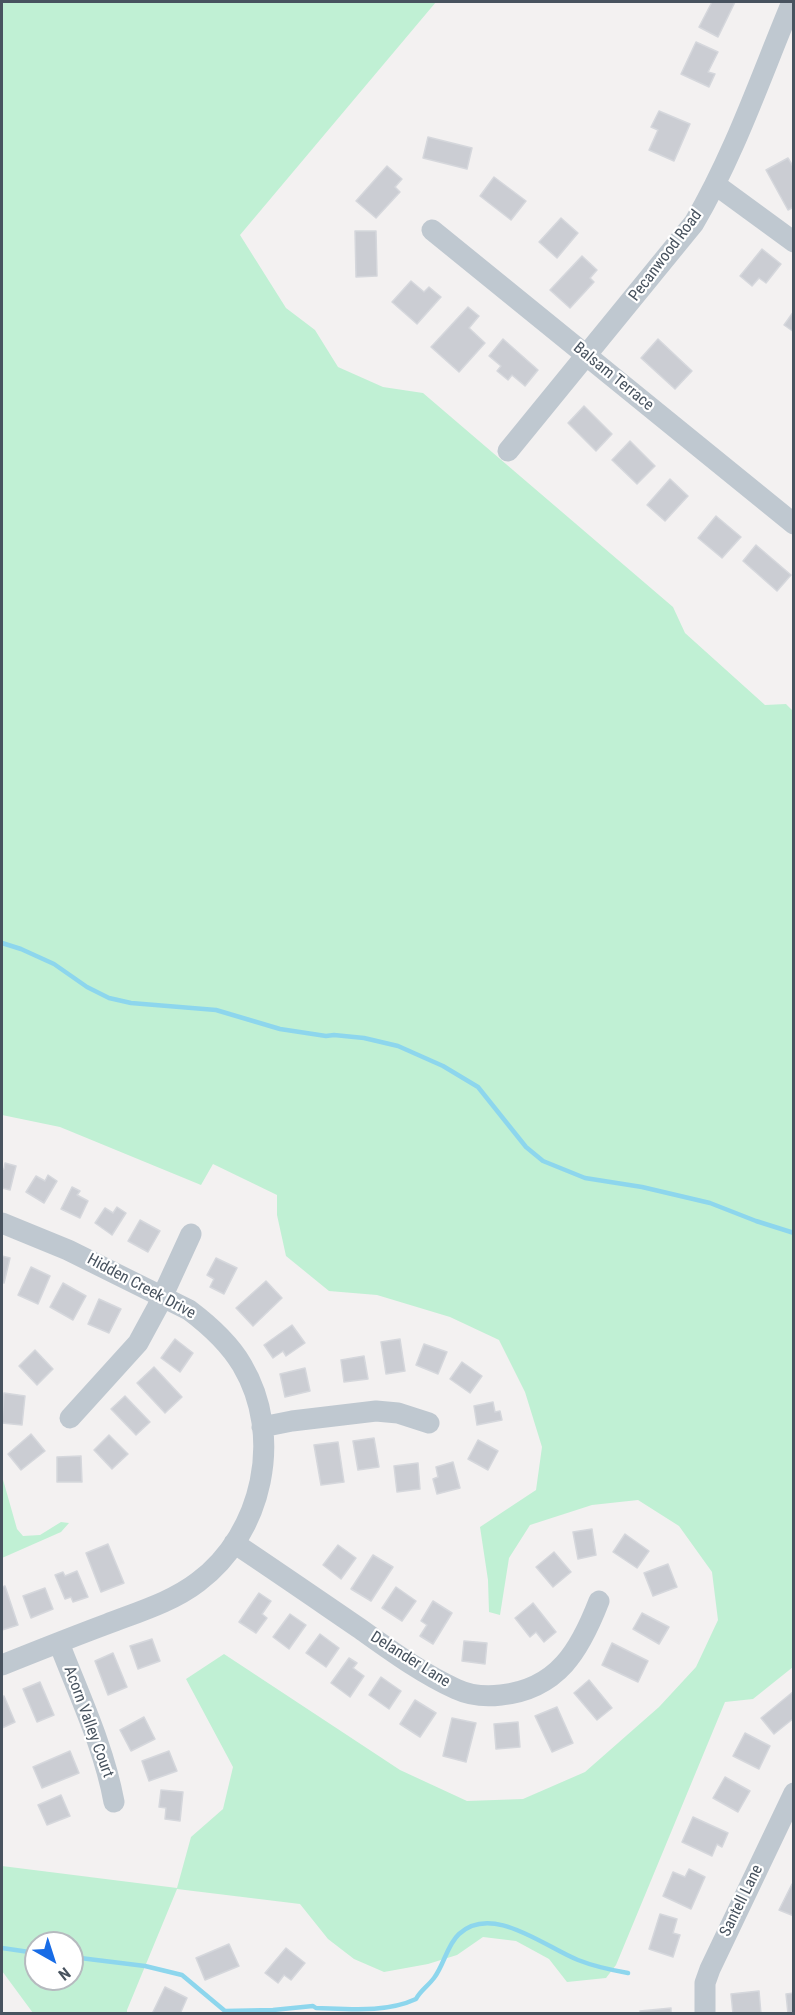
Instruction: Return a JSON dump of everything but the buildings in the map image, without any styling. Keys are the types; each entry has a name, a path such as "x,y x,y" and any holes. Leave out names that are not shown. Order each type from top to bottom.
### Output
{"street":[{"name":"Pecanwood Road","path":"508,451 694,223 716,185 792,2"},
{"path":"716,185 794,242"},
{"name":"Balsam Terrace","path":"432,230 794,524"},
{"name":"Hidden Creek Drive","path":"2,1223 68,1250 163,1296 205,1321 242,1365 252,1388 264,1442 263,1468 258,1495 247,1522 234,1544 213,1569 181,1594 2,1665"},
{"path":"70,1418 138,1342 163,1296 191,1234"},
{"path":"262,1427 376,1411 398,1413 429,1423"},
{"name":"Delander Lane","path":"234,1544 411,1664 457,1690 476,1695 516,1694 537,1686 557,1673 571,1658 588,1631 599,1601"},
{"name":"Acorn Valley Court","path":"59,1643 109,1775 114,1803"},
{"name":"Santell Lane","path":"705,2013 705,1983 710,1969 794,1793"}],"green space":[{"path":"2,2 436,2 240,235 286,308 315,330 338,367 383,387 423,393 673,607 685,633 765,705 786,704 793,711 793,1667 753,1699 725,1702 616,1965 606,1978 567,1982 549,1959 516,1941 483,1937 457,1955 428,1964 384,1972 354,1959 328,1939 300,1904 177,1889 127,2013 33,2013 2,1971 2,1866 177,1888 191,1837 223,1809 233,1767 186,1679 224,1654 400,1770 467,1801 523,1799 585,1772 659,1707 696,1667 718,1620 712,1572 679,1526 638,1500 592,1505 530,1525 509,1558 500,1615 489,1612 488,1580 480,1527 536,1490 542,1447 525,1392 499,1340 450,1317 377,1295 329,1291 286,1256 277,1215 277,1195 213,1164 201,1185 60,1127 2,1115"},
{"path":"2,1476 17,1529 23,1536 40,1535 61,1522 69,1523 61,1532 2,1558"}],"waterway":[{"path":"2,943 54,964 87,987 109,998 131,1003 216,1010 280,1029 326,1036 364,1038 398,1046 443,1066 478,1087 526,1147 543,1161 585,1178 642,1187 710,1203 794,1233"},
{"path":"84,1958 145,1966 182,1975 225,2011 313,2006 316,2008 367,2009 392,2006 416,1999 434,1978 451,1944 459,1934 472,1926 487,1923 518,1930 584,1962 628,1973"},
{"path":"2,1948 24,1951"}]}
